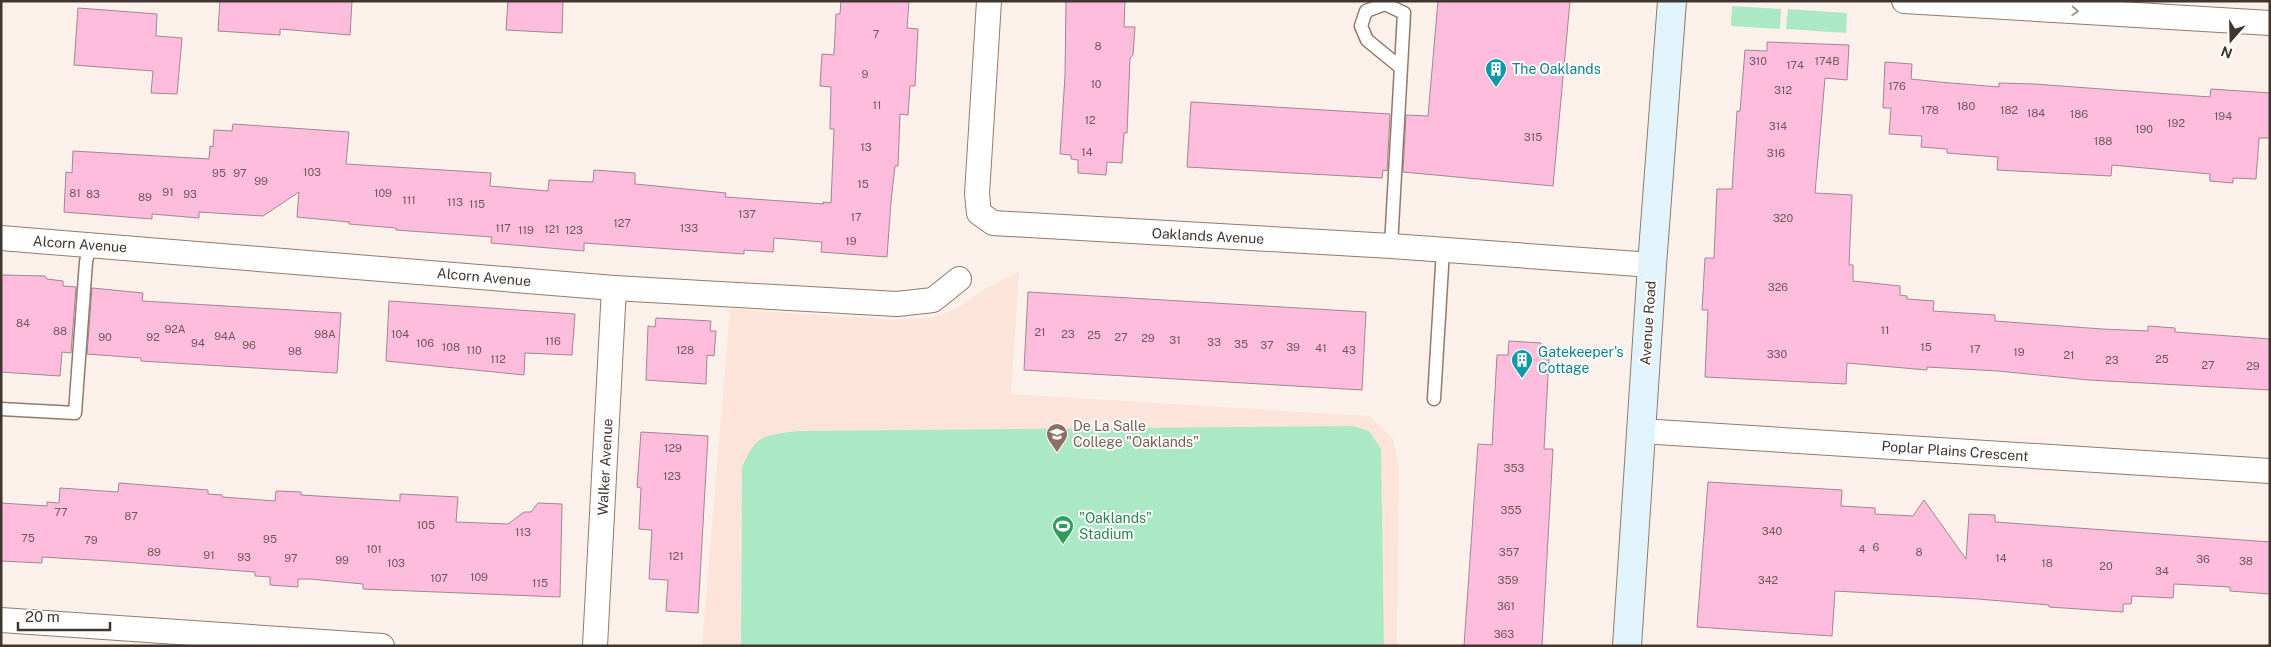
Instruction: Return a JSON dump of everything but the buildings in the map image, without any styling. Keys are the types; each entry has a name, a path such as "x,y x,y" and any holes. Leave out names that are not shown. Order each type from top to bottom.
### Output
{"main road":[{"name":"Avenue Road","path":"1627,646 1652,264 1672,1"}],"street":[{"name":"Oaklands Avenue","path":"989,1 978,194 979,213 993,223 1391,246 1652,264"},
{"path":"1904,1 2270,23"},
{"name":"Alcorn Avenue","path":"1,238 614,288 897,304 934,300 960,279"},
{"name":"Walker Avenue","path":"595,646 614,288"},
{"name":"Poplar Plains Crescent","path":"1641,431 2270,471"},
{"path":"1,620 382,646"}],"lane":[{"path":"1391,246 1404,13 1385,4 1366,11 1361,26 1367,40 1400,67"},
{"path":"1,409 75,413 86,262 90,244"},
{"path":"1434,399 1443,250"}],"shaded area":[{"name":"De La Salle College \"Oaklands\"","path":"1019,271 1011,394 1369,416 1393,438 1399,467 1397,646 702,646 730,309 894,320 931,318 958,308 988,287"}],"green space":[{"path":"1732,6 1781,9 1780,29 1731,26"},
{"path":"1788,9 1847,13 1846,33 1786,29"},
{"name":"\"Oaklands\" Stadium","path":"1353,426 1369,431 1381,449 1384,646 741,646 742,467 752,448 762,438 798,431"}],"place":[{"name":"The Oaklands","path":"1496,88"},
{"name":"Gatekeeper's Cottage","path":"1522,379"},
{"name":"De La Salle College \"Oaklands\"","path":"1057,453"},
{"name":"\"Oaklands\" Stadium","path":"1063,545"}]}
